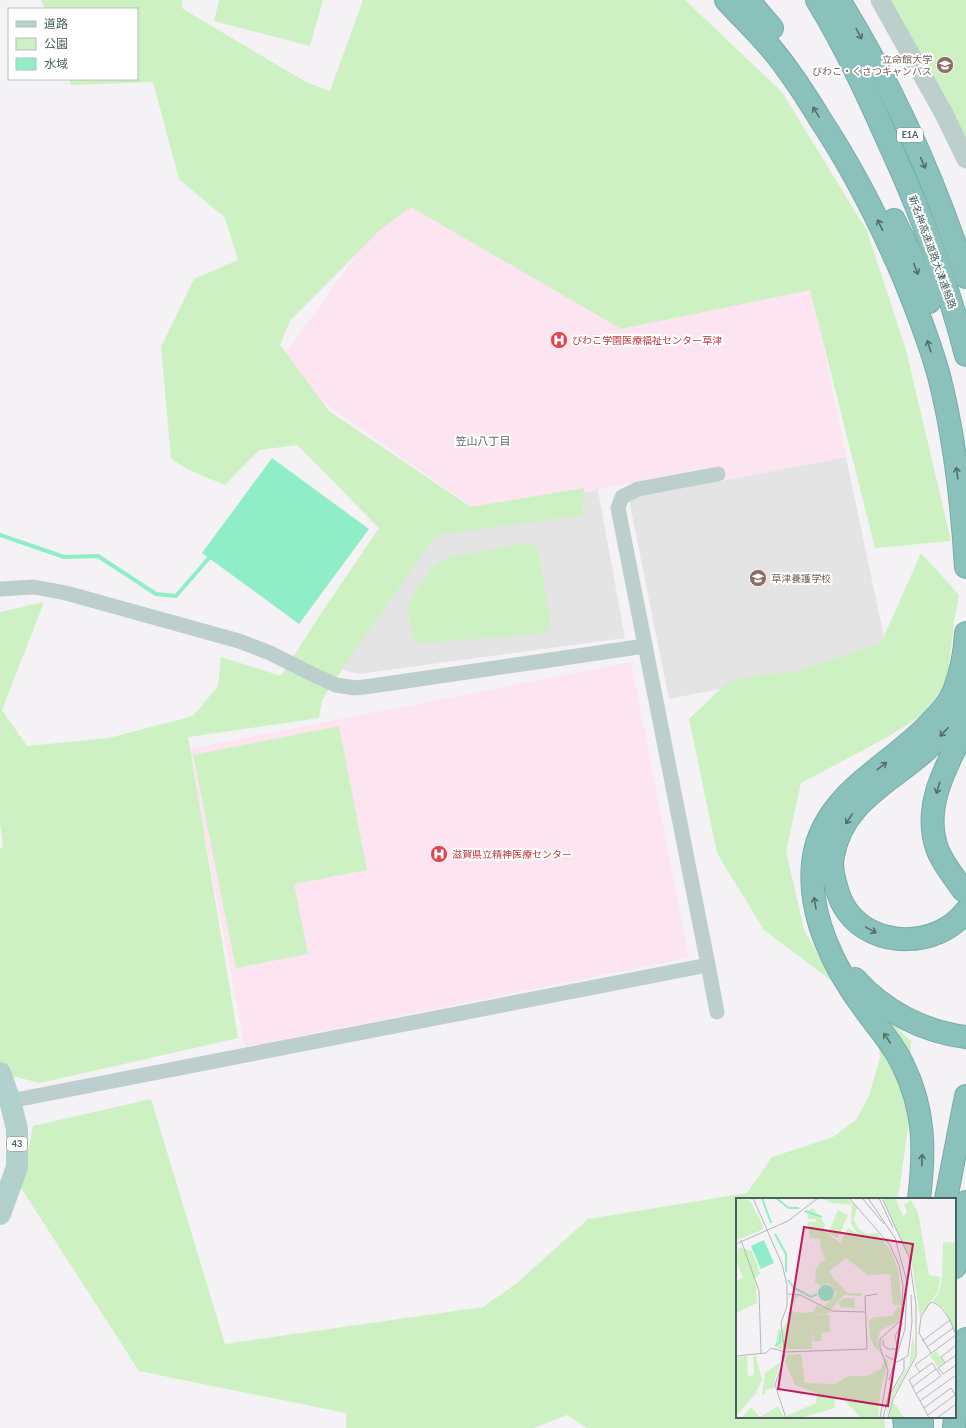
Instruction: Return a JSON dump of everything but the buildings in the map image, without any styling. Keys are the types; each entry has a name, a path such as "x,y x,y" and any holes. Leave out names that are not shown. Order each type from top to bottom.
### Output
{"highway":[{"path":"726,0 764,40 802,90 839,147 869,202 920,317 939,376 952,439 963,521 966,567"},
{"path":"748,0 797,58 837,116 867,167 910,252 945,346 957,394 966,443"},
{"path":"800,0 817,23 853,81 893,151"},
{"path":"817,0 855,68 893,151"},
{"name":"E1A","path":"839,0 854,24 914,144 941,206 966,277"},
{"name":"新名神高速道路大津連絡路","path":"893,151 909,186 936,254 966,355"},
{"path":"919,1198 923,1140 920,1117 910,1079 894,1048 851,990 825,940 817,915 813,890 813,863 818,838 828,818 843,799 864,780 903,750 942,711 954,691 961,668 966,633"},
{"path":"966,699 949,727 934,743 862,801 848,819 837,838 832,857 838,892 847,910 858,923 874,932 893,939 912,939 933,935 949,926 966,911"},
{"path":"963,890 948,869 938,851 933,833 932,816 940,781 966,727"},
{"path":"825,940 845,968 863,988 882,1004 900,1015 925,1027 958,1036"},
{"path":"946,1198 966,1096"},
{"path":"956,1261 966,1202"},
{"path":"956,1404 958,1380 966,1339"},
{"path":"904,1418 905,1428"},
{"path":"954,1428 955,1418"}],"main road":[{"name":"43","path":"0,1073 5,1101 17,1129 16,1167 0,1214"}],"street":[{"path":"880,0 943,112 966,159"},
{"path":"717,1012 618,508 622,497 638,489 718,474"},
{"path":"0,590 34,587 66,593 239,641 270,653 314,675 336,684 355,688 645,646"},
{"path":"5,1101 708,965"}],"shaded area":[{"name":"びわこ学園医療福祉センター草津","path":"404,189 809,277 846,457 711,483 708,467 482,514 275,368"},
{"name":"草津養護学校","path":"846,457 888,656 669,699 629,500 637,496"},
{"path":"598,490 625,638 358,674 327,666 432,530 482,514"},
{"name":"滋賀県立精神医療センター","path":"631,662 689,958 245,1047 188,749"}],"green space":[{"path":"41,0 182,0 183,9 306,82 330,91 363,0 685,0 782,92 867,231 906,350 951,541 875,548 810,290 621,329 411,207 379,231 290,321 280,345 329,411 471,507 584,488 582,515 436,535 322,700 319,718 188,737 238,1038 40,1083 16,1077 0,1078 0,848 3,847 0,823 0,612 44,602 2,710 27,746 109,738 193,716 218,686 221,657 281,676 379,528 297,445 259,450 225,485 191,471 171,459 161,347 194,279 238,260 225,218 179,179 153,82 71,85 69,80 138,80 138,8 45,8"},
{"path":"219,0 323,0 310,46 214,21"},
{"name":"立命館大学 びわこ・くさつキャンパス","path":"889,0 966,0 966,141"},
{"path":"531,542 537,548 551,625 548,631 528,635 418,643 413,639 407,608 410,599 435,564 445,558"},
{"path":"921,553 959,595 954,622 947,682 922,715 886,738 801,783 786,851 804,930 819,956 911,1041 908,1127 898,1198 736,1198 736,1418 884,1418 885,1428 587,1428 567,1415 534,1428 346,1428 346,1413 139,1371 21,1188 33,1126 151,1099 225,1344 483,1307 517,1283 588,1219 747,1193 772,1157 833,1137 856,1120 869,1096 880,1058 876,1014 764,930 717,853 689,719 728,682 766,674 793,672 881,643"},
{"path":"339,726 367,870 294,884 308,954 236,968 193,755"}],"water":[{"path":"272,458 369,529 299,624 202,553"}],"waterway":[{"path":"0,535 64,557 98,556 156,594 176,596 209,558"}],"place":[{"name":"立命館大学 びわこ・くさつキャンパス","path":"945,65"},
{"name":"びわこ学園医療福祉センター草津","path":"559,340"},
{"name":"草津養護学校","path":"758,578"},
{"name":"滋賀県立精神医療センター","path":"439,854"}],"district":[{"name":"笠山八丁目","path":"483,441"}]}
